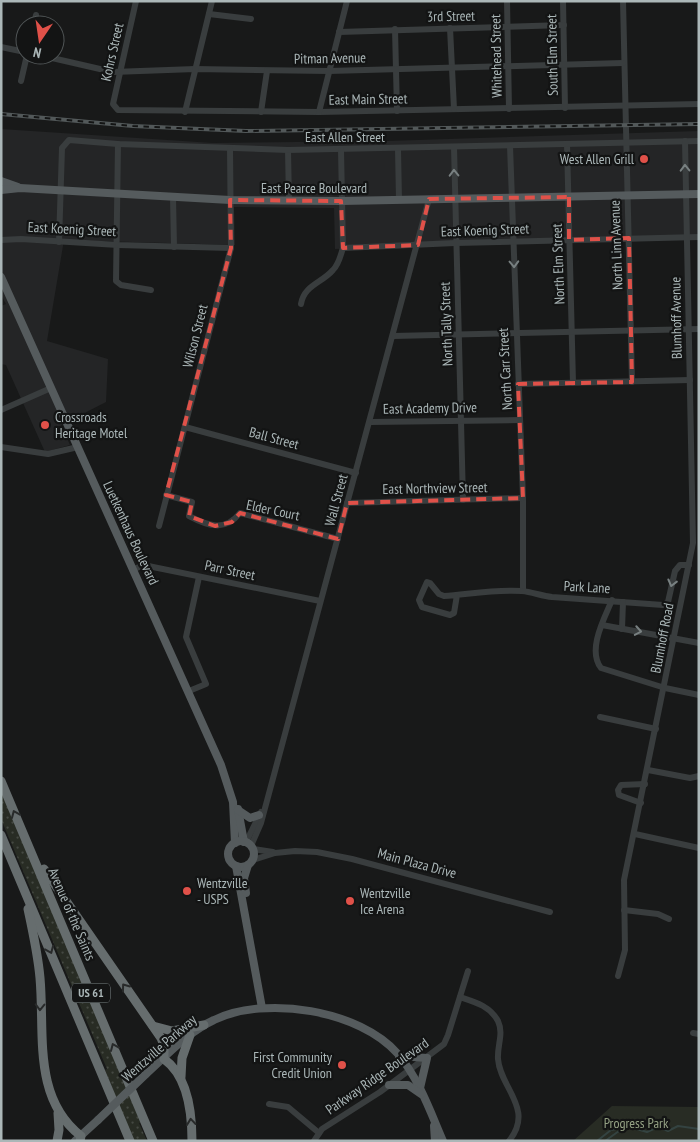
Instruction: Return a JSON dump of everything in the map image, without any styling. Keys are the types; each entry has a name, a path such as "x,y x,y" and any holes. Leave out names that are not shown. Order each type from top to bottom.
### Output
{"highway":[{"name":"Avenue of the Saints","path":"1,781 153,1141"},
{"name":"US 61","path":"1,834 130,1141"},
{"path":"29,846 67,906 153,1026 164,1045 164,1059 174,1066 181,1080 188,1104 192,1141"},
{"path":"24,889 40,979 42,1056 57,1111 59,1130 56,1141"},
{"path":"153,1026 172,1031 204,1025"},
{"path":"181,1080 182,1058 190,1035"},
{"path":"57,1111 79,1139"}],"main road":[{"path":"1,181 20,188"},
{"name":"East Pearce Boulevard","path":"1,190 20,188 230,200 289,201 699,194"},
{"name":"Luetkenhaus Boulevard","path":"1,278 189,691 221,765 233,802 238,810 248,845"},
{"name":"Luetkenhaus Boulevard","path":"233,802 235,842"},
{"path":"238,810 250,818 259,815"},
{"path":"250,938 245,886 250,862 248,845 235,842 228,852 228,857 236,866 262,1008"},
{"path":"236,866 250,862"},
{"name":"Wentzville Parkway","path":"79,1139 146,1074 190,1035 204,1025 234,1013 262,1008 292,1009 345,1020 384,1040 400,1056 410,1070 443,1141"},
{"path":"390,1085 408,1085 421,1092 427,1058 400,1056"},
{"path":"434,1121 435,1141"}],"street":[{"name":"Kohrs Street","path":"114,107 136,1"},
{"path":"185,112 194,68 212,1"},
{"path":"319,112 347,1"},
{"name":"Whitehead Street","path":"507,1 509,109"},
{"name":"South Elm Street","path":"563,1 565,108"},
{"name":"North Linn Avenue","path":"624,1 623,63 632,382"},
{"path":"209,14 251,19"},
{"name":"3rd Street","path":"339,32 564,25"},
{"path":"450,28 454,110"},
{"path":"395,29 398,110"},
{"path":"1,47 15,51"},
{"name":"Pitman Avenue","path":"65,60 120,71 194,68 329,71 623,63"},
{"path":"22,81 24,65"},
{"path":"261,112 267,71"},
{"name":"East Main Street","path":"114,107 123,111 319,112 699,104"},
{"name":"East Allen Street","path":"62,191 62,148 64,142 69,140 118,144 288,150 699,141"},
{"name":"Blumhoff Avenue","path":"685,141 690,380 695,496"},
{"path":"118,144 116,281 121,285 151,290"},
{"name":"North Elm Street","path":"567,144 573,383"},
{"name":"North Carr Street","path":"510,146 523,498 523,591"},
{"name":"North Tally Street","path":"454,147 463,500"},
{"name":"Wilson Street","path":"159,526 231,248 230,149"},
{"path":"398,149 399,200"},
{"path":"288,150 289,201"},
{"path":"300,304 302,294 321,278 331,273 338,264 343,248 341,150"},
{"path":"59,242 62,191"},
{"path":"173,197 174,246"},
{"name":"Wall Street","path":"248,845 261,823 429,199"},
{"name":"East Koenig Street","path":"343,248 513,241 699,237"},
{"name":"East Koenig Street","path":"1,240 231,248"},
{"path":"393,336 699,329"},
{"path":"518,384 690,380"},
{"path":"1,410 51,388"},
{"name":"East Academy Drive","path":"370,422 520,420"},
{"name":"Ball Street","path":"185,427 356,473"},
{"path":"1,447 48,454 78,447"},
{"name":"Elder Court","path":"166,495 192,502 188,516 206,524 214,526 232,522 240,513 338,539"},
{"name":"Blumhoff Road","path":"618,976 625,950 624,880 665,688 693,543 695,496"},
{"name":"East Northview Street","path":"347,502 523,498"},
{"name":"Park Lane","path":"457,595 454,613 450,616 422,607 419,600 427,582 439,594 457,595 523,591 535,596 663,604 668,602 675,571 680,565 689,564"},
{"name":"Parr Street","path":"134,569 144,565 320,601"},
{"path":"189,691 206,684 186,637 199,576"},
{"path":"612,600 602,625 595,657 601,668 665,688 699,695"},
{"path":"622,628 623,602"},
{"path":"602,625 699,643"},
{"path":"600,717 656,728"},
{"path":"648,770 690,778 699,776"},
{"path":"641,803 620,795 618,790 621,785 645,784"},
{"name":"Wall Street","path":"248,845 259,815 264,807"},
{"path":"635,834 699,848"},
{"name":"Main Plaza Drive","path":"248,845 275,853"},
{"name":"Main Plaza Drive","path":"250,862 275,853 301,851 352,859 550,912"},
{"path":"624,910 658,914 669,919"},
{"name":"Parkway Ridge Boulevard","path":"314,1141 319,1133 390,1085 444,1044 468,971"},
{"path":"460,997 484,1006 497,1020 501,1038 498,1059 518,1111 517,1126 509,1141"},
{"path":"269,1104 288,1107 319,1133"}],"highlighted area":[{"path":"569,197 569,240 629,238 632,382 518,384 523,498 347,503 338,539 240,513 232,522 215,526 198,521 189,516 192,502 166,495 231,248 230,200 341,201 343,248 418,245 429,199"}],"shaded area":[{"path":"1,129 213,143 387,141 699,131 699,235 335,249 334,208 234,207 235,245 64,240 47,341 108,359 106,402 61,425 70,445 45,452 6,365 1,364 1,306 6,304 1,295"}],"green space":[{"path":"1,789 142,1122 139,1123 147,1141 133,1141 105,1070 107,1069 1,819"},
{"name":"Progress Park","path":"612,1106 699,1107 699,1141 573,1141"}],"waterway":[{"path":"605,1141 626,1126 647,1132 658,1127 668,1131 678,1126 699,1129"},
{"path":"597,1141 611,1130 622,1128"}],"railway":[{"path":"1,114 133,126 246,131 699,124"}],"place":[{"name":"West Allen Grill","path":"644,159"},
{"name":"Crossroads Heritage Motel","path":"45,425"},
{"name":"Wentzville - USPS","path":"187,891"},
{"name":"Wentzville Ice Arena","path":"350,901"},
{"name":"First Community Credit Union","path":"342,1065"}]}
